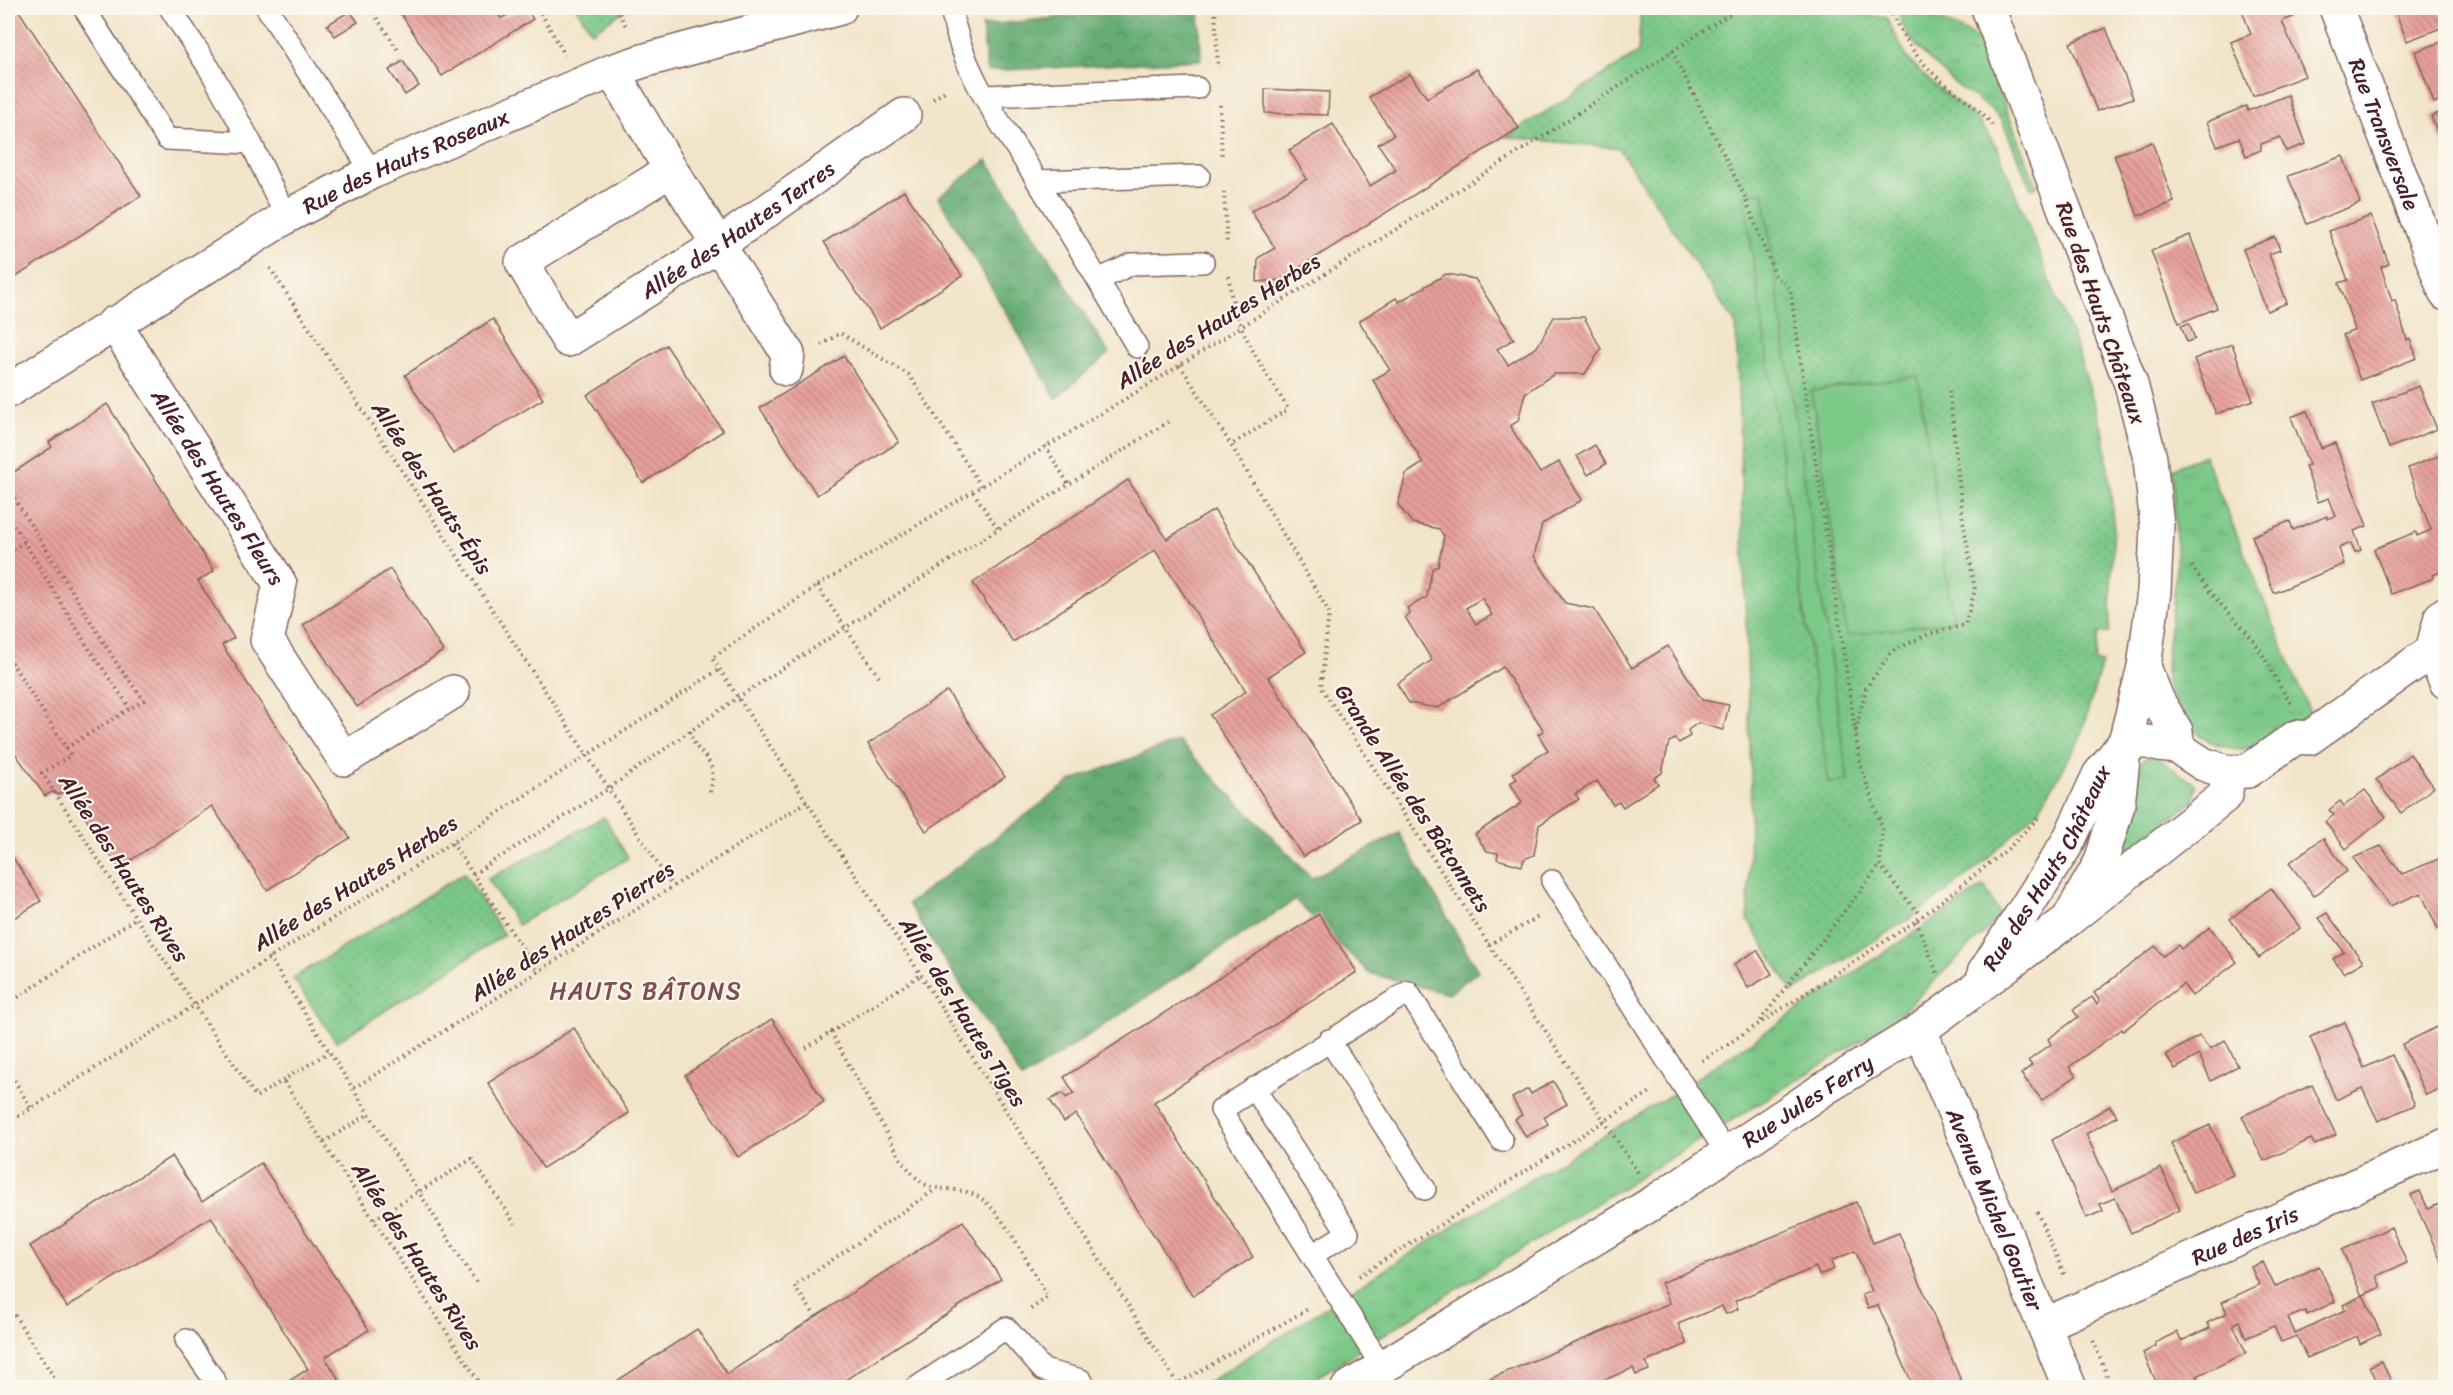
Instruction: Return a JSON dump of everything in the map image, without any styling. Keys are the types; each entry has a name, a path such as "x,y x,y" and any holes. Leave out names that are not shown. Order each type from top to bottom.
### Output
{"street":[{"name":"Rue des Hauts Châteaux","path":"1988,8 2131,384 2150,458 2157,526 2154,591 2144,667 2125,742 2118,805 2101,862 2068,920"},
{"name":"Rue Transversale","path":"2336,8 2445,294"},
{"name":"Rue des Hauts Roseaux","path":"8,391 251,238 372,172 612,72 821,10"},
{"path":"612,72 671,170 788,354 786,369"},
{"name":"Allée des Hautes Terres","path":"671,170 522,262 568,339 718,245 904,115"},
{"name":"Allée des Hautes Fleurs","path":"114,323 280,584 267,640 344,759 453,692"},
{"path":"2445,613 2441,617 2432,651 2445,682"},
{"path":"2238,772 2296,737 2309,738 2432,651"},
{"name":"Rue des Hauts Châteaux","path":"2144,667 2158,701 2176,731 2177,747"},
{"name":"Rue des Hauts Châteaux","path":"2125,742 2148,742 2177,747 2203,764 2238,772"},
{"name":"Rue des Hauts Châteaux","path":"1969,994 2068,842 2099,775 2125,742"},
{"name":"Rue Jules Ferry","path":"1348,1388 1656,1201 1822,1090 1920,1030 2068,920 2226,795 2238,772"},
{"name":"Avenue Michel Goutier","path":"1920,1030 2070,1388"},
{"name":"Rue des Iris","path":"2044,1325 2445,1145"}],"lane":[{"path":"84,8 167,139 251,143"},
{"path":"170,8 209,68 251,143 286,217"},
{"path":"267,8 372,172"},
{"path":"951,8 955,35 972,76 1137,347"},
{"path":"984,96 1197,88"},
{"path":"1037,181 1199,176"},
{"path":"1098,280 1132,264 1203,262"},
{"path":"1552,881 1727,1154"},
{"path":"1382,1367 1221,1110 1408,992 1502,1141"},
{"path":"1329,1040 1425,1189"},
{"path":"1254,1088 1348,1233 1312,1255"},
{"path":"916,1388 1006,1328 1042,1370 1078,1385"},
{"path":"186,1340 215,1381 217,1388"}],"path":[{"path":"370,8 400,53"},
{"path":"538,8 581,84"},
{"name":"Allée des Hautes Herbes","path":"712,658 818,586 1180,365 1519,152 1738,8"},
{"path":"1890,8 1899,31 1916,56 1944,83 1978,109 1998,133"},
{"path":"1672,51 1744,195 1775,274 1790,288 1860,764 1882,828 1880,865 1756,1025"},
{"path":"904,115 972,76"},
{"name":"Allée des Hauts-Épis","path":"251,238 672,886"},
{"path":"1230,445 1288,409 1240,326"},
{"path":"786,369 840,333 909,375 981,486"},
{"name":"Grande Allée des Bâtonnets","path":"1180,365 1329,612 1321,687 1656,1201"},
{"path":"1856,734 1866,688 1892,651 1929,634 1965,625 1975,590 1963,520 1949,389"},
{"path":"473,874 608,789 737,698 1168,422"},
{"path":"1045,446 1069,485"},
{"path":"8,488 119,667 144,700 130,708 89,649 8,515"},
{"path":"973,491 998,529"},
{"path":"8,553 24,542"},
{"path":"2190,563 2209,592 2249,635 2278,686 2317,732"},
{"path":"818,586 879,677"},
{"path":"8,657 66,748"},
{"name":"Allée des Hautes Tiges","path":"712,658 921,975 1180,1388"},
{"name":"Allée des Hautes Herbes","path":"8,1123 452,843 720,669"},
{"name":"Allée des Hautes Rives","path":"130,708 66,748 71,755 42,773 256,1097 284,1082 483,1388"},
{"path":"690,731 692,738 711,763 714,778 710,792"},
{"name":"Allée des Hautes Pierres","path":"354,1088 808,801"},
{"path":"1695,1065 1916,921 2009,848 2044,811"},
{"path":"452,843 539,973"},
{"path":"1880,865 1922,916"},
{"path":"1489,945 1565,901"},
{"path":"8,1004 136,918"},
{"path":"1916,921 1940,981"},
{"path":"269,957 476,1282"},
{"path":"806,1048 921,975"},
{"path":"831,1032 899,1156 913,1175 926,1185 950,1188 978,1196 996,1210 1048,1297"},
{"path":"284,1082 329,1052"},
{"path":"8,1070 31,1108"},
{"path":"1170,1388 1299,1315 1654,1089"},
{"path":"324,1142 369,1114"},
{"path":"374,1219 472,1159 515,1224"},
{"path":"816,1317 794,1286 937,1188"},
{"path":"8,1305 60,1388"}],"green space":[{"path":"576,8 628,8 592,32"},
{"path":"1144,8 1199,8 1201,60 987,71 982,26"},
{"path":"1641,8 1769,8 1886,17 1908,59 1930,81 1977,119 1997,147 2076,346 2104,435 2114,521 2109,633 2099,633 2095,661 2102,663 2079,741 2039,810 1976,869 1914,916 1793,992 1748,920 1751,775 1736,325 1619,148 1506,137 1638,53"},
{"path":"1897,11 1936,18 1978,38 2037,187 2031,189 2002,121 1992,110 1954,83 1925,55 1908,36"},
{"path":"987,160 1109,353 1056,398 938,197"},
{"path":"1763,192 1848,781 1829,783 1744,195"},
{"path":"1918,376 1953,621 1847,636 1812,391"},
{"path":"2204,455 2310,713 2281,737 2257,747 2231,748 2207,740 2197,733 2181,712 2167,683 2166,660 2176,569 2172,469"},
{"path":"1178,741 1312,878 1399,833 1478,971 1448,994 1369,973 1295,900 1022,1079 908,904 1071,781"},
{"path":"2154,755 2196,785 2194,801 2124,852 2121,850 2142,760"},
{"path":"604,817 628,858 518,925 488,879"},
{"path":"464,873 504,935 336,1042 293,978"},
{"path":"1984,886 2001,916 1893,1021 1302,1387 1199,1388 1460,1222 1671,1095"}],"building":[{"path":"8,8 17,8 141,196 8,282"},
{"path":"397,8 495,8 501,18 526,8 533,19 442,76"},
{"path":"2241,8 2289,8 2293,17 2282,21 2305,76 2253,96 2231,42 2251,34"},
{"path":"2394,8 2440,8 2446,26 2407,41"},
{"path":"350,11 358,22 335,36 327,25"},
{"path":"2106,28 2133,98 2097,111 2070,43"},
{"path":"2446,40 2446,98 2434,103 2415,52"},
{"path":"403,61 419,86 405,95 389,70"},
{"path":"1477,69 1519,128 1280,280 1257,282 1258,258 1275,248 1251,211 1307,179 1289,150 1333,124 1370,186 1396,170 1378,144 1394,135 1369,97 1410,74 1427,98"},
{"path":"1265,89 1329,92 1328,115 1265,113"},
{"path":"2288,95 2306,144 2286,151 2280,137 2261,144 2261,150 2246,156 2239,138 2217,146 2207,122 2246,106 2248,111"},
{"path":"2446,111 2446,151 2445,151 2431,116"},
{"path":"2152,142 2174,202 2138,216 2114,155"},
{"path":"2343,156 2360,203 2307,224 2288,176"},
{"path":"904,191 962,276 880,328 824,242"},
{"path":"2371,216 2389,264 2381,267 2392,301 2395,300 2407,340 2410,339 2417,358 2360,380 2343,335 2355,330 2339,283 2348,280 2329,231"},
{"path":"2190,235 2217,308 2179,323 2151,251"},
{"path":"2275,237 2280,250 2269,254 2287,303 2267,311 2243,249"},
{"path":"1446,274 1475,279 1514,339 1497,349 1508,365 1537,347 1554,317 1584,317 1601,349 1585,374 1554,374 1525,393 1518,421 1510,426 1540,473 1559,462 1582,500 1542,524 1534,556 1565,603 1594,609 1632,668 1668,646 1702,700 1729,705 1723,730 1698,723 1688,730 1690,736 1679,743 1675,739 1669,742 1662,773 1654,778 1658,784 1623,807 1619,802 1613,805 1597,781 1575,794 1579,799 1539,825 1534,855 1524,859 1522,866 1497,859 1498,853 1487,851 1475,834 1522,803 1510,783 1517,779 1513,773 1548,750 1538,734 1544,731 1503,667 1438,708 1409,703 1397,684 1432,660 1405,617 1410,614 1407,608 1427,597 1432,569 1438,566 1444,536 1439,529 1412,523 1398,505 1406,474 1423,463 1373,380 1390,370 1359,321 1396,298 1399,302","holes":["1482,598 1492,615 1476,624 1466,608"]},
{"path":"493,319 543,399 453,454 405,375"},
{"path":"2189,323 2195,339 2187,342 2181,326"},
{"path":"2232,344 2253,400 2216,414 2194,359"},
{"path":"666,345 723,431 643,483 587,395"},
{"path":"844,356 899,442 817,495 760,408"},
{"path":"2419,386 2437,429 2389,448 2372,404"},
{"path":"107,404 214,571 198,581 234,638 222,645 350,838 267,890 212,806 119,868 67,790 57,795 54,791 45,796 8,743 8,476 52,447 49,442"},
{"path":"2307,411 2321,448 2335,443 2367,526 2354,531 2361,550 2355,552 2351,543 2339,548 2344,564 2274,593 2252,536 2290,521 2293,530 2327,516 2327,519 2336,516 2329,498 2318,502 2305,466 2309,465 2291,417"},
{"path":"1595,445 1606,464 1588,475 1577,456"},
{"path":"2446,453 2446,558 2443,559 2446,570 2433,575 2434,578 2391,594 2374,549 2416,532 2417,536 2431,530 2408,468"},
{"path":"1128,480 1167,539 1214,510 1306,652 1268,677 1362,820 1303,857 1210,715 1246,691 1155,550 1013,642 973,583"},
{"path":"390,569 443,651 357,707 303,625"},
{"path":"947,691 1005,777 926,831 868,744"},
{"path":"2410,754 2434,787 2401,813 2376,780"},
{"path":"2365,790 2386,817 2346,849 2325,822 2334,815 2329,810 2340,801 2344,806"},
{"path":"2323,838 2347,871 2314,896 2289,863"},
{"path":"2381,846 2402,874 2446,856 2446,926 2438,929 2421,893 2390,906 2353,858"},
{"path":"8,850 41,901 8,922"},
{"path":"2271,888 2300,928 2259,958 2230,919"},
{"path":"2327,913 2363,962 2344,973 2333,959 2344,952 2319,918"},
{"path":"1319,914 1357,972 1154,1102 1253,1257 1193,1296 1076,1114 1064,1122 1050,1100 1063,1093 1066,1098 1074,1093 1064,1077"},
{"path":"2210,927 2237,962 2192,996 2183,984 2123,1031 2122,1029 2069,1067 2076,1076 2042,1100 2021,1074 2032,1065 2028,1061 2051,1044 2048,1039 2078,1017 2073,1010 2092,997 2097,1004 2100,1001 2094,993 2155,946 2163,956 2178,945 2181,949"},
{"path":"1757,950 1772,974 1748,988 1734,964"},
{"path":"772,1019 824,1102 738,1157 685,1075"},
{"path":"2345,1022 2364,1068 2392,1055 2415,1105 2378,1121 2362,1088 2336,1100 2310,1037"},
{"path":"2437,1027 2446,1045 2446,1086 2426,1095 2402,1044"},
{"path":"574,1028 629,1113 543,1168 488,1083"},
{"path":"2199,1036 2210,1049 2225,1040 2238,1066 2211,1081 2199,1055 2175,1069 2166,1055"},
{"path":"1553,1081 1567,1104 1544,1117 1548,1124 1526,1137 1515,1119 1522,1115 1512,1098 1528,1089 1531,1094"},
{"path":"2312,1085 2336,1135 2315,1145 2311,1139 2264,1161 2242,1116"},
{"path":"2110,1106 2117,1116 2086,1134 2112,1191 2161,1168 2180,1210 2131,1233 2115,1198 2100,1204 2103,1211 2086,1218 2052,1140"},
{"path":"2210,1125 2233,1175 2194,1193 2171,1143"},
{"path":"172,1156 202,1202 261,1163 369,1330 325,1357 344,1388 278,1388 308,1369 211,1217 67,1307 30,1246"},
{"path":"2420,1191 2428,1209 2446,1201 2446,1271 2411,1195"},
{"path":"1856,1202 1873,1243 1899,1233 1964,1388 1914,1388 1878,1305 1868,1308 1862,1295 1872,1291 1855,1251 1831,1261 1834,1269 1819,1275 1816,1267 1735,1301 1738,1309 1726,1314 1722,1306 1678,1324 1687,1344 1646,1362 1649,1370 1636,1375 1633,1368 1585,1388 1468,1388 1670,1303 1661,1283"},
{"path":"963,1221 1001,1279 833,1388 606,1388 697,1329 727,1374"},
{"path":"2391,1227 2407,1263 2376,1276 2381,1287 2363,1295 2381,1334 2360,1344 2357,1336 2307,1358 2297,1336 2281,1342 2274,1326 2246,1338 2239,1321 2233,1324 2246,1353 2197,1376 2199,1379 2181,1388 2159,1388 2143,1353 2156,1346 2155,1343 2177,1332 2181,1341 2210,1328 2207,1323 2227,1313 2222,1302 2259,1285 2251,1267 2263,1262 2275,1287 2319,1266 2335,1302 2307,1315 2305,1311 2288,1318 2295,1333 2345,1310 2343,1305 2362,1296 2342,1250"},
{"path":"2382,1361 2394,1388 2380,1388 2370,1366"}],"district":[{"name":"HAUTS BÂTONS","path":"646,991"}]}
